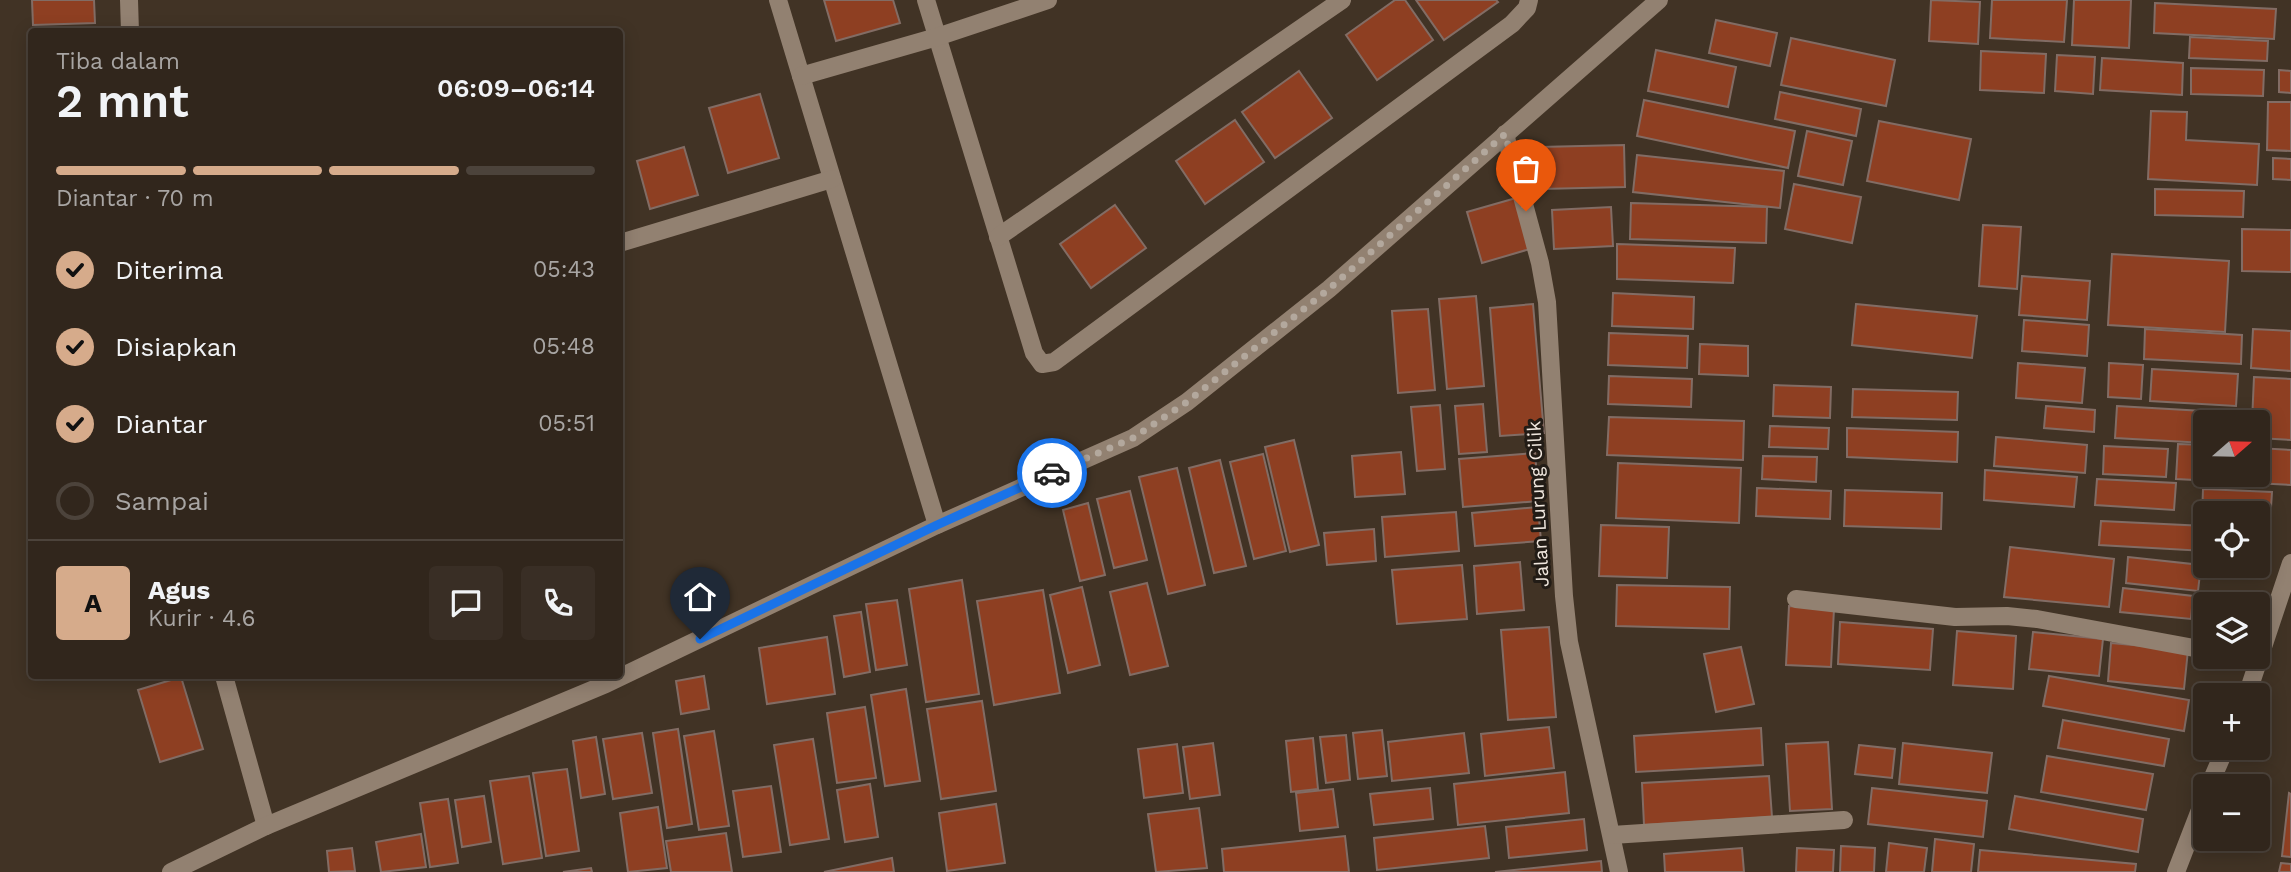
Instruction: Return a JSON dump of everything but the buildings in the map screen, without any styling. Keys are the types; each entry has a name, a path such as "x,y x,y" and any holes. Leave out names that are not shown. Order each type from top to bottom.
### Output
{"street":[{"path":"129,0 130,28"},
{"path":"778,0 937,525"},
{"path":"926,0 1034,353 1042,364 1054,362 1512,24 1527,8 1529,0"},
{"path":"801,76 937,37 1048,0"},
{"path":"998,237 1342,0"},
{"path":"623,676 937,525 1133,438 1187,402 1329,289 1659,0"},
{"name":"Jalan Lurung Cilik","path":"1505,134 1548,302 1564,596 1569,642 1619,872"},
{"path":"623,242 832,178"},
{"path":"2270,629 2291,563"},
{"path":"1796,599 1955,617 2007,616 2037,619 2193,648"},
{"path":"225,679 266,826"},
{"path":"171,872 266,826 616,679"},
{"path":"1612,835 1844,820"},
{"path":"2176,872 2193,828"}],"way so far":[{"path":"1052,473 1133,438 1187,402 1329,289 1505,134 1526,211"}],"route":[{"path":"700,639 1052,473"}]}
